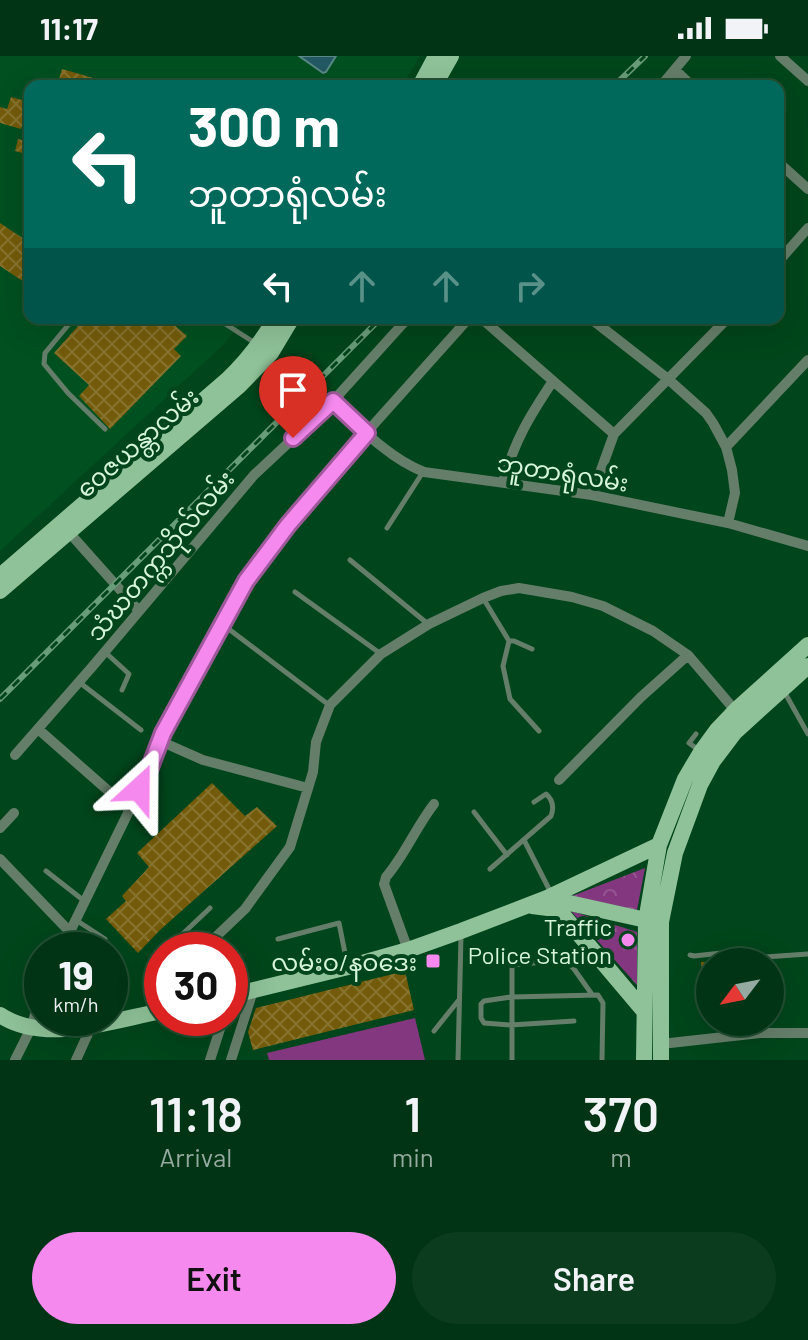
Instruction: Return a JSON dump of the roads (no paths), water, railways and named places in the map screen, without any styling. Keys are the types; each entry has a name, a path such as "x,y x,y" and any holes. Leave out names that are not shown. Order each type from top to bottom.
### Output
{"main road":[{"path":"423,80 436,56"},
{"path":"437,80 451,56"},
{"name":"ဝေဇယန္တာလမ်း","path":"0,591 65,527 245,363 272,324"},
{"name":"ဝေဇယန္တာလမ်း","path":"0,576 239,386 271,353 288,324"},
{"path":"644,1060 644,1011 659,845 685,779 717,730 782,689 803,668 808,645"},
{"path":"661,1052 654,922 700,785 735,732 741,716 803,668"},
{"path":"248,992 408,950 550,897 659,845"},
{"path":"550,897 654,922"},
{"path":"527,906 548,908 562,914 644,1011"},
{"path":"0,1015 24,1026"}],"street":[{"path":"666,80 686,56"},
{"path":"780,56 808,81"},
{"path":"675,70 686,80"},
{"path":"784,167 808,189"},
{"path":"784,255 808,228"},
{"name":"သံဃတက္ကသိုလ်လမ်း","path":"15,755 254,475 333,401 403,324"},
{"path":"0,859 69,931 149,770 160,741 246,581 367,433 464,324"},
{"path":"488,324 614,434"},
{"path":"598,324 706,413 726,447 735,493 728,523"},
{"path":"592,495 614,434 722,324"},
{"path":"726,447 808,360"},
{"path":"503,482 511,453 526,422 553,381"},
{"name":"ဘူတာရုံလမ်း","path":"333,401 395,457 424,472 592,495 728,523 808,546"},
{"path":"65,527 139,611"},
{"path":"221,932 245,909 290,847 313,772 316,742 330,705 381,654 429,624 483,598 519,588 603,606 653,631 688,655 741,716"},
{"path":"559,780 641,697 688,655"},
{"path":"38,729 129,809"},
{"path":"160,741 203,760 308,788"},
{"path":"408,950 384,884 421,820 434,804"},
{"path":"0,828 14,813"},
{"path":"231,1060 253,991"},
{"path":"661,1052 760,1033 808,1033"},
{"path":"15,1060 27,1036"},
{"path":"76,1060 87,1036"},
{"path":"210,1060 218,1036"}],"lane":[{"path":"69,324 45,353 44,364 105,429"},
{"path":"225,324 259,346"},
{"path":"387,528 424,472"},
{"path":"350,560 429,624"},
{"path":"295,592 381,654"},
{"path":"483,598 509,641 503,666 510,699 539,731"},
{"path":"222,623 330,705"},
{"path":"509,641 532,649"},
{"path":"105,652 129,674 122,690"},
{"path":"79,682 141,730"},
{"path":"782,689 808,734"},
{"path":"696,734 689,743 701,752"},
{"path":"490,869 551,816 553,810 546,794 534,802"},
{"path":"474,812 507,855"},
{"path":"524,840 550,897"},
{"path":"46,871 84,900"},
{"path":"185,932 210,908"},
{"path":"75,919 94,932"},
{"path":"278,939 339,923 348,967"},
{"path":"458,1060 461,931"},
{"path":"690,955 740,951 765,957 808,954"},
{"path":"512,1060 512,965 565,960 591,994"},
{"path":"574,1021 511,1025 484,1023 481,1004 511,997 598,995 603,1003 602,1060"},
{"path":"434,1031 459,999"}],"water":[{"path":"299,56 336,56 323,73"}],"railway":[{"path":"620,80 645,56"},
{"path":"0,699 375,324"}],"place":[{"name":"Traffic Police Station","path":"628,940"},
{"name":"လမ်းဝ/နဝဒေး","path":"433,961"}]}
